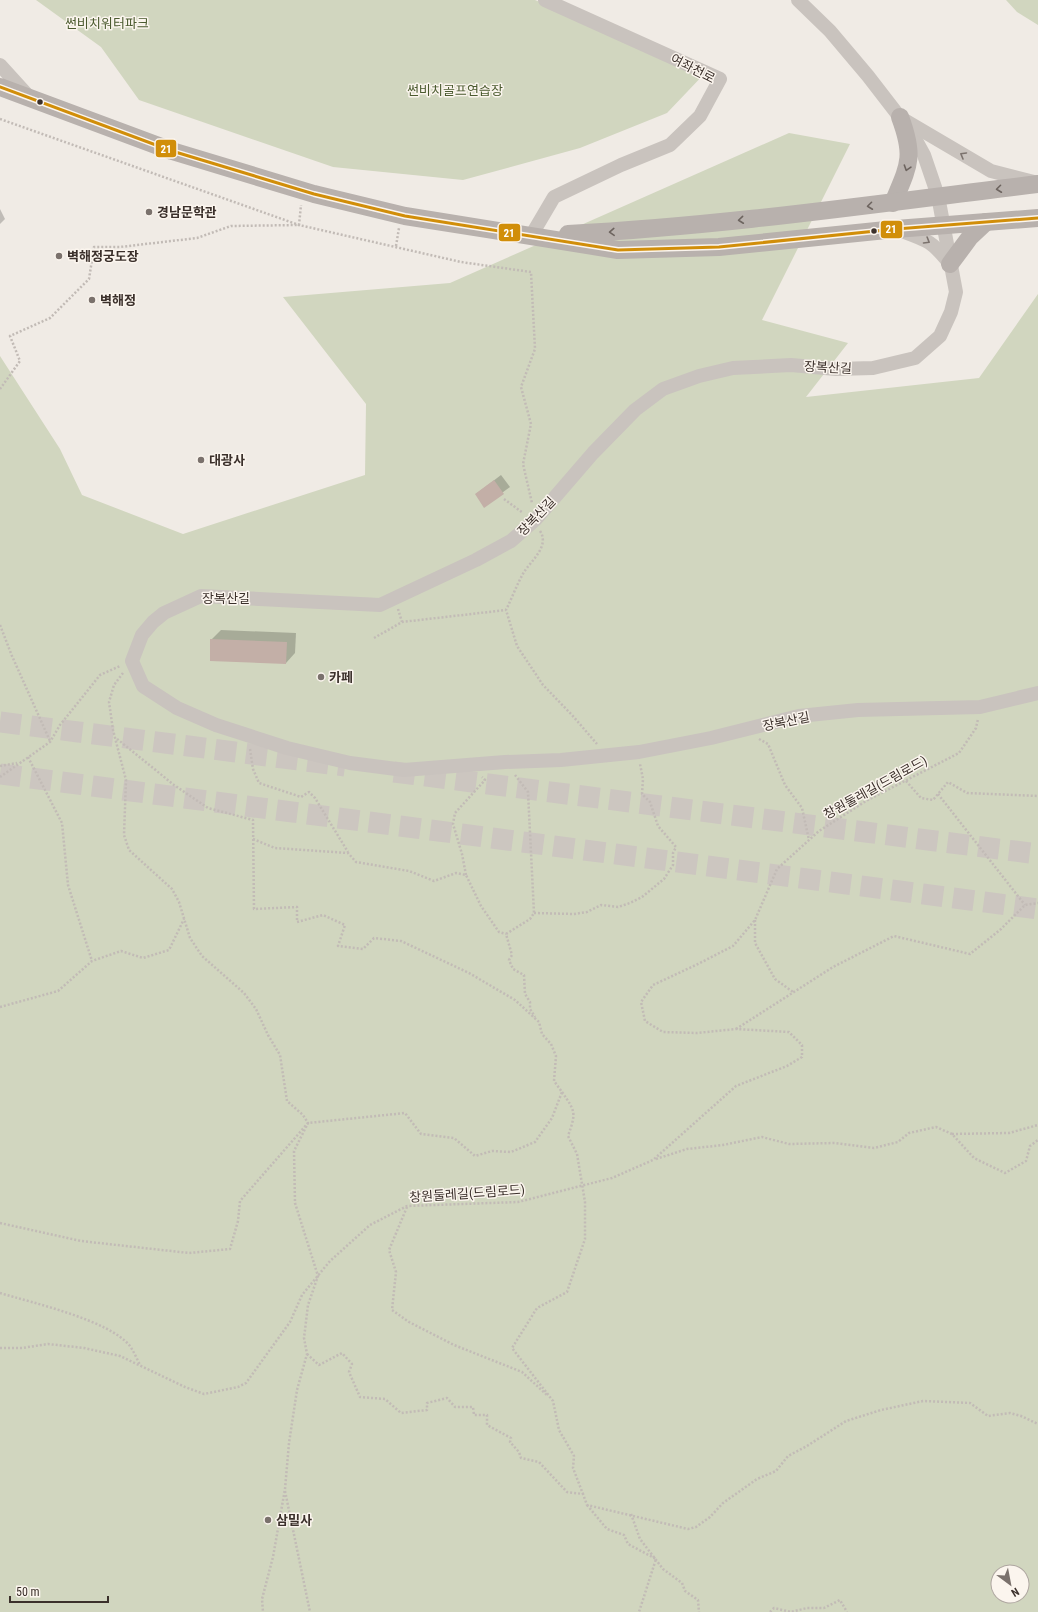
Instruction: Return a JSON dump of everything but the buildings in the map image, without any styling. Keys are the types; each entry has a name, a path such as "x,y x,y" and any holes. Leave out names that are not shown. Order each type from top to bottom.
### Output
{"main road":[{"path":"0,87 172,151 301,190 406,216 618,250 719,247 944,225 1038,218"},
{"path":"893,203 910,160 909,140 900,117"},
{"path":"531,236 616,232 702,224 893,203 1038,184"},
{"path":"950,264 970,237 986,222"}],"street":[{"name":"여좌천로","path":"531,236 554,197 620,165 670,145 700,116 720,78 545,0"},
{"name":"장복산길","path":"798,0 830,31 868,76 900,117 924,155 938,196 956,292 951,312 940,336 916,358 873,368 836,369 791,365 733,368 699,376 663,389 635,410 592,453 535,520 511,541 476,560 380,606 201,596 164,613 153,622 142,635 132,661 143,686 172,704 216,725 248,737 350,763 404,770 505,762 561,760 636,752 711,738 799,716 836,712 980,707 1038,693"},
{"path":"0,65 32,100"},
{"path":"900,117 991,171 1038,184"},
{"path":"896,230 924,239 936,247 950,264"}],"path":[{"path":"0,119 299,225 460,262 531,272 535,349 521,387 531,424 523,464 535,520 543,535 543,543 538,555 524,572 506,610 517,646 543,685 596,742 601,756"},
{"path":"299,225 301,190"},
{"path":"0,389 20,361 10,336 50,318 90,279 94,247 120,247 197,238 231,226 299,225"},
{"path":"504,499 535,520"},
{"path":"374,638 402,622 506,610"},
{"path":"0,625 50,742"},
{"path":"132,661 114,686 109,702 126,780 124,835 129,850 172,889 179,902 190,938 202,956 244,993 256,1009 268,1035 280,1055 287,1101 303,1115 308,1123"},
{"path":"0,777 50,742 60,725 100,675 132,661"},
{"name":"창원둘레길(드림로드)","path":"0,1348 22,1348 48,1344 84,1348 120,1356 185,1387 204,1394 238,1387 246,1383 290,1322 302,1295 340,1251 370,1225 407,1206 518,1202 612,1178 653,1160 736,1086 787,1066 802,1057 802,1045 801,1042 789,1032 736,1029 697,1033 663,1032 645,1021 641,1002 653,985 733,946 755,920 777,869 819,831 844,813 959,753 976,728 980,707"},
{"path":"743,730 768,744 786,785 802,808 809,840"},
{"path":"248,737 253,769 259,783 301,797 309,792 315,798 348,853 356,862 409,871 434,881 456,873 466,875"},
{"path":"116,738 174,785 208,808 253,820 254,909 297,907 297,922 323,915 345,925 338,946 363,949 374,938 401,941 469,973 515,1000 538,1022"},
{"path":"534,913 574,914 587,912 601,906 623,906 642,897 664,879 673,865 676,847 658,826 650,802 642,794 642,769 636,752"},
{"path":"28,757 62,823 68,885 92,961"},
{"path":"474,765 485,780 455,813 453,824 462,854 466,875 481,906 499,932 506,934 530,920 534,913 528,792 505,762"},
{"path":"0,766 18,763"},
{"path":"906,781 921,798 933,800 948,782 967,793 1038,796"},
{"path":"938,794 1025,905"},
{"path":"253,839 275,848 348,853"},
{"path":"736,1029 833,967 894,936 970,954 1001,929 1025,905 1038,903"},
{"path":"0,1007 58,992 92,961 121,950 143,958 170,950 184,918"},
{"path":"755,920 755,943 775,979 793,992"},
{"path":"506,934 512,955 509,960 513,969 524,975 525,994 530,1002 530,1010 538,1022 542,1034 551,1044 556,1056 554,1081 574,1109 573,1121 568,1136 578,1154 585,1202 585,1239 567,1292 537,1308 512,1348 553,1401 559,1430 574,1456 573,1468 587,1505 607,1529 624,1535 628,1544 656,1559"},
{"path":"0,1223 81,1241 189,1253 230,1249 238,1221 240,1201 308,1123 405,1113 421,1134 454,1138 475,1156 492,1152 511,1152 535,1142 552,1118 562,1092"},
{"path":"263,1612 262,1599 273,1557 285,1489 288,1443 296,1390 307,1354 304,1338 304,1326 308,1305 318,1276 295,1203 294,1151 308,1123"},
{"path":"952,1134 1009,1133 1038,1125"},
{"path":"653,1160 687,1149 723,1145 762,1137 789,1144 835,1143 874,1148 898,1142 909,1133 936,1127 952,1134 974,1158 1005,1173 1026,1160 1030,1146 1038,1140"},
{"path":"407,1206 389,1250 396,1272 392,1310 409,1322 454,1345 522,1372 553,1401"},
{"path":"0,1293 66,1313 108,1329 130,1346 140,1366"},
{"path":"307,1354 319,1365 342,1353 352,1364 348,1372 360,1397 385,1398 401,1413 427,1410 427,1403 447,1398 455,1406 473,1407 474,1415 487,1415 487,1425 511,1438 510,1442 519,1452 521,1458 539,1462 567,1492 583,1494 584,1497"},
{"path":"587,1505 615,1512 631,1514 688,1529 696,1527 710,1517 723,1503 757,1479 776,1471 788,1456 807,1446 846,1421 923,1401 970,1403 988,1416 1010,1413 1021,1416 1038,1424"},
{"path":"285,1489 310,1612"},
{"path":"631,1514 640,1539 663,1569 682,1583 685,1591 698,1600 699,1612"},
{"path":"639,1612 656,1559"},
{"path":"770,1612 774,1608 791,1612 824,1608 840,1600 847,1612"},
{"path":"819,1608 822,1612"}],"green space":[{"name":"썬비치골프연습장","path":"36,0 535,0 707,71 667,113 580,148 463,180 333,167 139,100 101,47"},
{"path":"1006,0 1038,0 1038,25 1017,12"},
{"path":"789,133 850,144 762,320 848,343 806,397 979,378 1038,294 1038,1612 0,1612 0,356 60,449 82,495 183,534 365,475 366,404 283,297 450,283"}],"tunnel":[{"path":"0,722 345,766"},
{"path":"394,772 1038,854"},
{"path":"0,774 1038,909"}],"transit line":[{"name":"21","path":"0,87 172,151 314,194 405,216 618,250 719,247 896,229 1038,218"}],"place":[{"name":"경남문학관","path":"149,212"},
{"name":"벽해정궁도장","path":"59,256"},
{"name":"벽해정","path":"92,300"},
{"name":"대광사","path":"201,460"},
{"name":"카페","path":"321,677"},
{"name":"삼밀사","path":"268,1520"}],"park label":[{"name":"썬비치워터파크","path":"107,23"}]}
